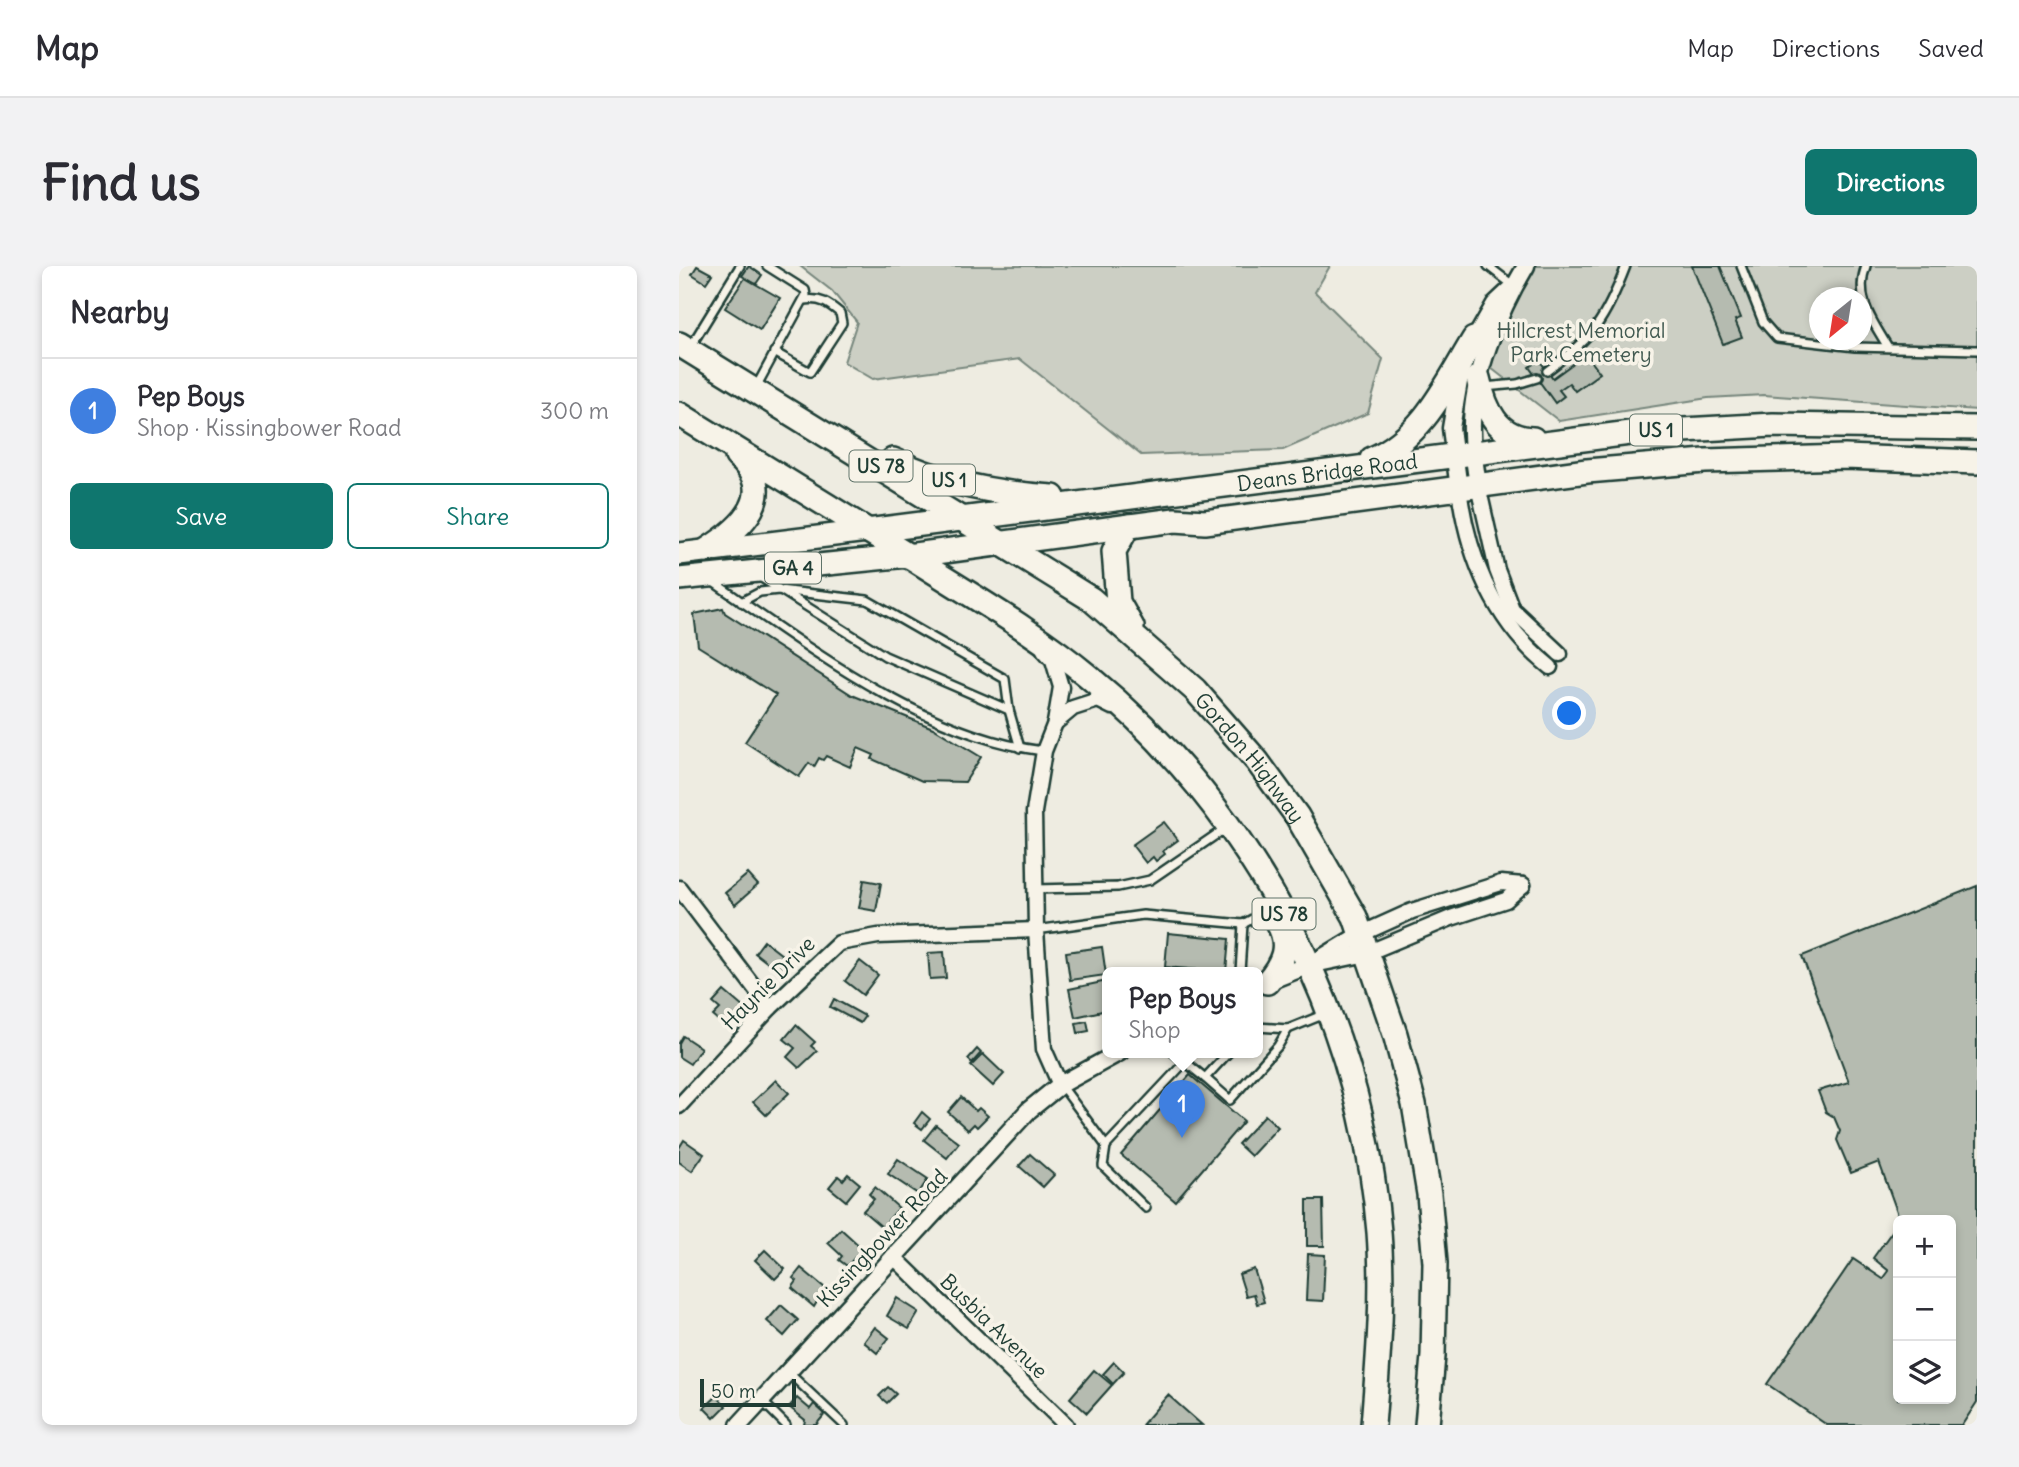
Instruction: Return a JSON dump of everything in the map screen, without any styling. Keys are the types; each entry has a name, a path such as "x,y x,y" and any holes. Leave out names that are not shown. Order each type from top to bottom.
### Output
{"highway":[{"path":"1342,470 1391,450 1468,383 1474,339"},
{"name":"Gordon Highway","path":"684,346 1091,599 1145,643 1211,707 1284,797 1333,875 1364,943 1414,1104 1429,1194 1436,1287 1427,1425"},
{"path":"1468,383 1492,418 1507,432 1523,439 1561,440"},
{"path":"679,414 907,555"},
{"name":"US 1","path":"799,416 915,471 944,479 1009,493 1112,499"},
{"name":"Deans Bridge Road","path":"867,531 1464,452 1676,429 1773,425 1977,428"},
{"path":"707,550 745,522 756,494 752,472 717,438"},
{"name":"Deans Bridge Road","path":"907,555 1175,520 1205,522 1587,471 1705,461 1845,457 1977,462"},
{"path":"1128,526 1114,551 1118,602 1124,617 1145,643"},
{"name":"US 78","path":"907,555 1030,632 1086,674 1138,721 1178,762 1229,826 1279,904 1329,1013 1362,1121 1377,1212 1381,1305 1373,1425"},
{"path":"1229,826 1282,929 1285,947 1281,965 1263,983"}],"main road":[{"name":"Deans Bridge Road","path":"679,554 867,531"},
{"name":"Deans Bridge Road","path":"679,579 907,555"}],"street":[{"path":"1526,266 1468,383 1471,432 1464,452 1469,488 1470,538 1499,612 1516,636 1550,667"},
{"path":"1474,339 1495,304 1514,286"},
{"path":"1469,488 1512,608 1560,654"},
{"path":"1030,632 1053,660 1061,687 1055,723 1044,751 1034,812 1036,930 1044,1049 1060,1085"},
{"path":"1055,723 1073,708 1098,700 1138,721"},
{"path":"1263,984 1364,943 1506,901 1523,885 1501,883 1412,911 1364,943"},
{"path":"679,888 770,1008"},
{"name":"Haynie Drive","path":"679,1107 770,1008 839,943 877,936 1036,930"},
{"name":"Kissingbower Road","path":"739,1425 1029,1110 1060,1085 1109,1058"},
{"name":"Busbia Avenue","path":"893,1256 1066,1425"}],"lane":[{"path":"684,346 740,266"},
{"path":"755,390 805,300 805,290 767,266"},
{"path":"1488,266 1514,286"},
{"path":"1547,371 1583,344 1601,323 1626,266"},
{"path":"1741,266 1763,322 1777,338 1888,347 1977,350"},
{"path":"1866,266 1861,279 1864,308 1888,347"},
{"path":"774,352 810,372 842,323 840,313 831,305 820,299 805,300"},
{"path":"1468,383 1517,384 1537,378"},
{"path":"754,572 885,656 1009,710"},
{"path":"705,576 842,671 946,723 1020,748 1044,751"},
{"path":"741,601 760,592 779,590 867,600 1005,679 1009,710 1020,748"},
{"path":"1035,889 1118,887 1150,880 1229,826"},
{"path":"1036,930 1143,915 1243,923 1270,909"},
{"path":"1240,967 1243,923"},
{"path":"1263,1027 1288,1029 1329,1013"},
{"path":"1180,1058 1230,1100 1278,1046 1288,1029"},
{"path":"1205,1078 1223,1058"},
{"path":"1146,1208 1104,1166 1107,1146 1185,1062"},
{"path":"1060,1085 1107,1146"},
{"path":"787,1372 844,1425"},
{"path":"761,1400 786,1425"}],"green space":[{"path":"800,266 1330,266 1315,292 1383,359 1368,413 1283,450 1141,455 1020,359 873,379 844,362 857,322 832,291"},
{"name":"Hillcrest Memorial Park Cemetery","path":"1530,266 1977,266 1977,410 1764,395 1708,398 1559,421 1482,361"}],"building":[{"path":"697,266 712,274 706,283 692,274"},
{"path":"749,266 762,275 756,284 742,276"},
{"path":"1692,266 1720,266 1741,318 1735,320 1742,337 1723,344"},
{"path":"745,278 780,298 760,330 725,308"},
{"path":"1586,354 1600,373 1575,391 1569,383 1559,390 1564,396 1555,403 1529,367 1539,360 1553,378"},
{"path":"723,608 725,613 852,695 933,728 981,757 965,782 922,781 872,759 874,755 858,748 850,767 826,756 823,760 819,758 814,767 809,763 799,777 745,742 776,695 698,646 694,614"},
{"path":"1164,822 1178,840 1163,851 1165,854 1156,861 1153,857 1146,863 1132,845"},
{"path":"748,874 758,885 735,905 725,893"},
{"path":"864,880 881,883 876,911 859,908"},
{"path":"1977,886 1977,1402 1962,1425 1827,1425 1767,1384 1853,1259 1883,1279 1889,1271 1873,1258 1893,1230 1893,1404 1956,1404 1956,1215 1898,1215 1879,1162 1851,1173 1837,1140 1840,1131 1834,1117 1826,1112 1818,1091 1849,1082 1802,956"},
{"path":"1168,933 1229,939 1226,967 1165,967"},
{"path":"764,941 791,962 782,974 755,953"},
{"path":"1102,947 1105,967 1102,967 1102,976 1070,980 1066,952"},
{"path":"944,952 946,978 930,979 928,953"},
{"path":"860,961 878,975 863,995 845,981"},
{"path":"1102,982 1102,1011 1075,1017 1069,989"},
{"path":"724,991 744,1008 727,1028 713,1016 720,1009 713,1003"},
{"path":"834,999 865,1016 860,1023 830,1007"},
{"path":"1087,1021 1089,1031 1078,1033 1076,1023"},
{"path":"796,1025 815,1042 811,1046 817,1051 799,1068 787,1057 795,1048 784,1039"},
{"path":"683,1036 701,1048 690,1064 679,1057 679,1043"},
{"path":"977,1049 981,1053 972,1063 968,1059"},
{"path":"983,1054 1004,1074 993,1086 971,1066"},
{"path":"1190,1075 1244,1121 1175,1201 1121,1155"},
{"path":"776,1080 789,1093 766,1115 753,1102"},
{"path":"961,1097 976,1111 979,1108 988,1116 977,1127 974,1124 968,1130 948,1112"},
{"path":"922,1112 930,1119 922,1129 914,1123"},
{"path":"1265,1115 1278,1127 1251,1156 1238,1144"},
{"path":"936,1125 959,1143 947,1158 924,1140"},
{"path":"684,1140 704,1154 692,1171 679,1162 679,1148"},
{"path":"1030,1154 1054,1175 1043,1187 1019,1166"},
{"path":"898,1159 928,1179 918,1194 888,1174"},
{"path":"848,1174 860,1184 846,1201 829,1187 838,1176 843,1180"},
{"path":"875,1187 899,1208 882,1227 863,1211 874,1199 869,1194"},
{"path":"1307,1200 1323,1200 1324,1246 1307,1246"},
{"path":"841,1229 863,1249 847,1266 839,1260 842,1256 828,1243"},
{"path":"765,1250 785,1269 775,1279 755,1260"},
{"path":"1308,1254 1325,1255 1323,1301 1306,1300"},
{"path":"801,1268 825,1288 814,1307 792,1288 797,1281 793,1278"},
{"path":"1254,1269 1264,1302 1257,1304 1254,1294 1246,1296 1239,1274"},
{"path":"897,1298 919,1312 909,1329 887,1316"},
{"path":"781,1305 798,1320 784,1336 767,1321"},
{"path":"875,1327 889,1338 877,1353 864,1342"},
{"path":"1114,1362 1124,1372 1113,1384 1103,1374"},
{"path":"1094,1370 1112,1385 1087,1413 1070,1398"},
{"path":"888,1387 896,1394 887,1403 879,1396"},
{"path":"1168,1395 1202,1425 1142,1425"},
{"path":"717,1396 726,1406 714,1418 704,1408"},
{"path":"797,1398 810,1409 814,1404 825,1414 816,1425 804,1425 805,1420 789,1407"}],"place":[{"name":"Pep Boys","path":"1182,1138"}]}
